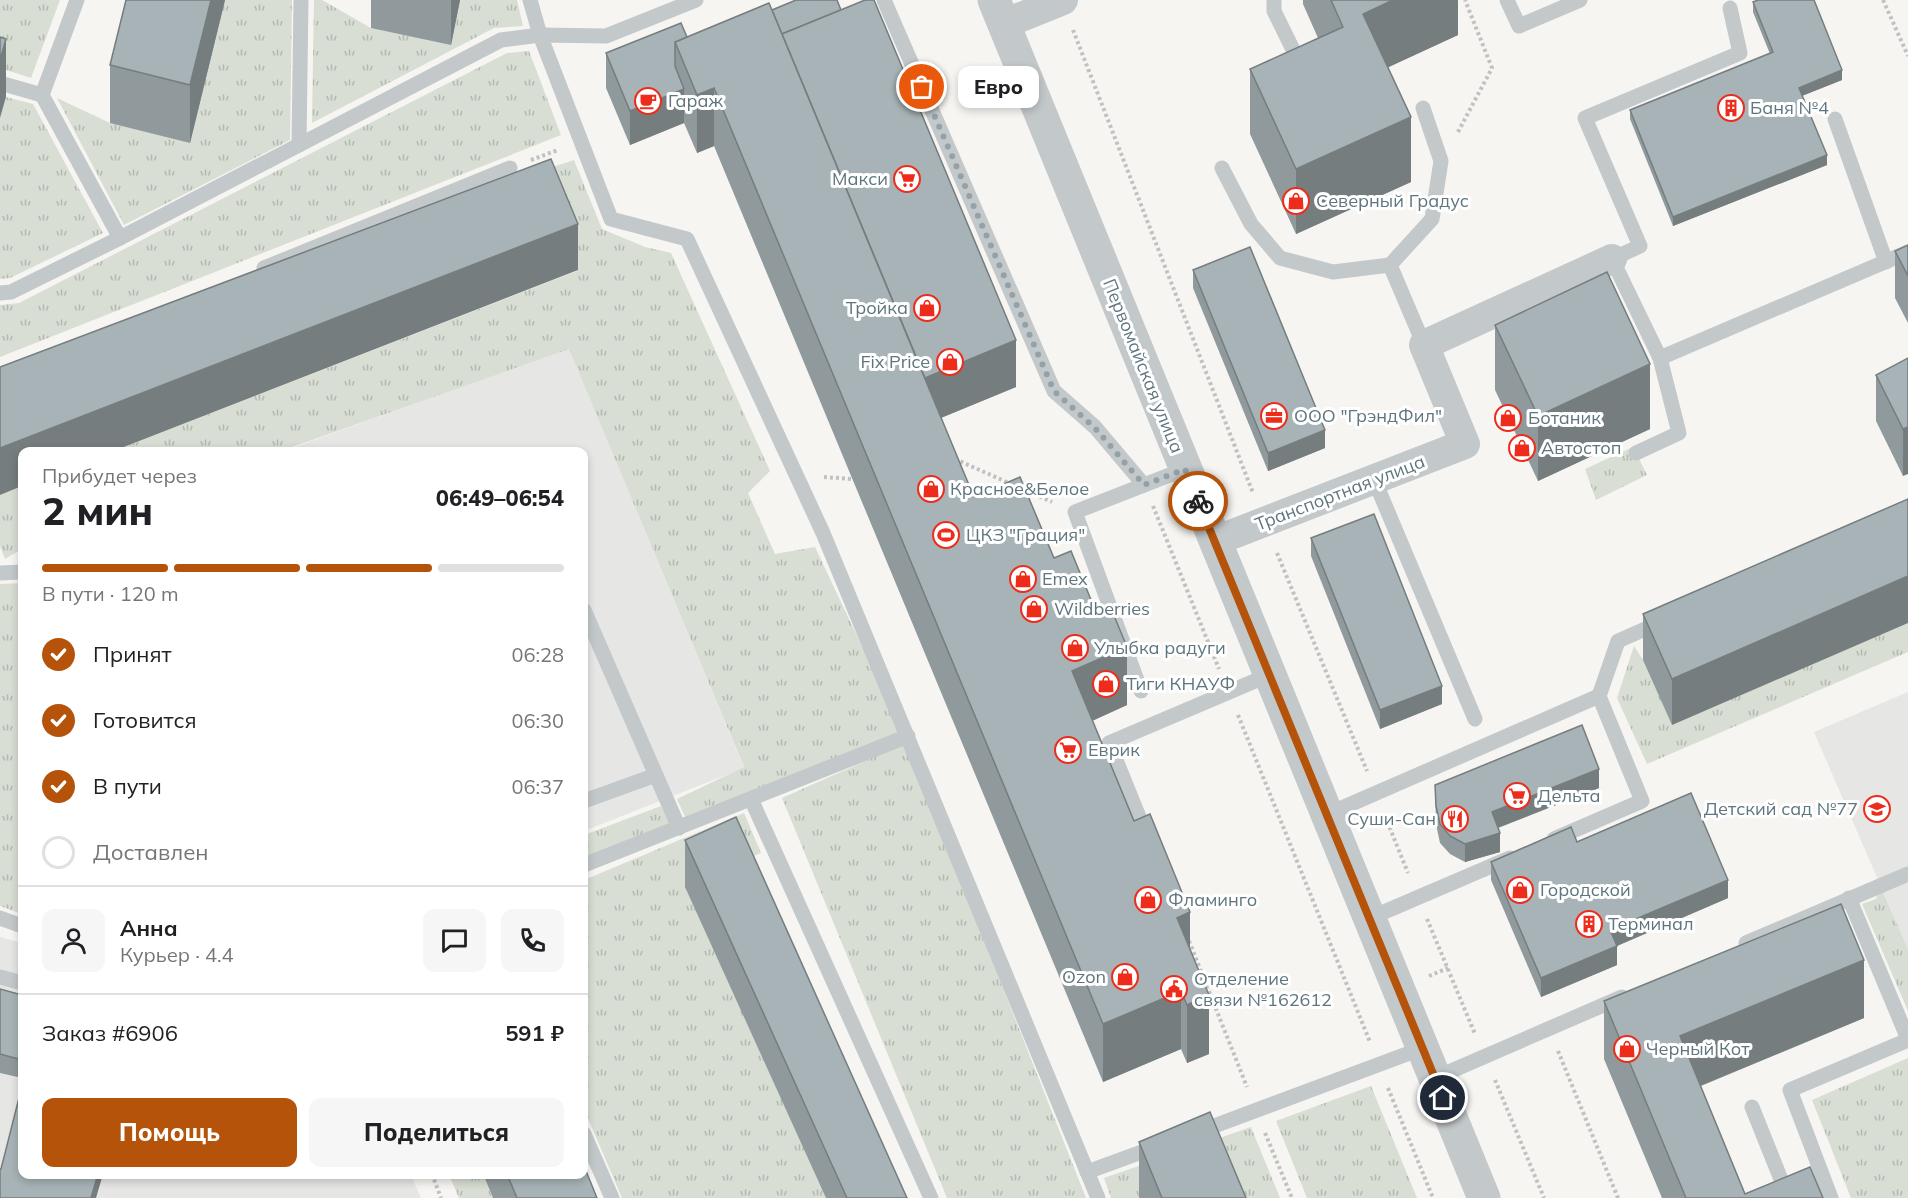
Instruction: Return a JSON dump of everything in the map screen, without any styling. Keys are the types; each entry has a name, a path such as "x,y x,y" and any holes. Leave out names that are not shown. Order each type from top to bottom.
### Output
{"street":[{"path":"999,12 1062,0"},
{"name":"Первомайская улица","path":"999,12 1484,1198"},
{"path":"1424,345 1612,260"},
{"name":"Транспортная улица","path":"1215,541 1465,444 1424,345"}],"lane":[{"path":"42,95 76,0"},
{"path":"299,145 302,0"},
{"path":"530,0 540,35 611,219 687,239 823,533 1098,1198"},
{"path":"0,293 11,292 120,238 501,40 540,35 606,36 696,0"},
{"path":"884,0 1054,391 1095,428 1144,485"},
{"path":"1274,0 1274,11 1309,81"},
{"path":"1507,0 1519,26 1580,0"},
{"path":"1636,453 1679,433 1660,358 1612,260 1640,246 1585,118 1740,53 1730,8"},
{"path":"0,83 42,95 120,238"},
{"path":"1222,168 1251,224 1280,258 1333,272 1390,265 1432,219 1441,161 1423,108"},
{"path":"1834,119 1886,262"},
{"path":"255,272 510,168"},
{"path":"1660,358 1908,252"},
{"path":"1390,265 1424,345"},
{"path":"1142,691 1075,512 1185,469"},
{"path":"1374,479 1475,719"},
{"path":"0,573 18,572"},
{"path":"1370,918 1642,801 1599,696 1618,641 1671,617"},
{"path":"588,619 679,828"},
{"path":"1146,834 1109,743 1269,675"},
{"path":"1328,814 1599,696"},
{"path":"588,864 908,736"},
{"path":"588,800 656,775"},
{"path":"751,799 931,1198"},
{"path":"1731,950 1908,874"},
{"path":"1831,1198 1790,1090 1908,1039 1849,898"},
{"path":"0,918 18,925"},
{"path":"0,977 18,982"},
{"path":"1087,1173 1379,1065 1429,1063 1485,1056 1635,991"},
{"path":"1752,1107 1784,1188 1820,1198"},
{"path":"588,1143 612,1198"}],"path":[{"path":"1062,0 1264,523 1544,1198"},
{"path":"1441,161 1492,68 1465,0"},
{"path":"1883,0 1908,56"},
{"path":"510,168 581,142"},
{"path":"950,457 1075,512"},
{"path":"1144,485 1433,1198"},
{"path":"1186,933 1292,1198"},
{"path":"1549,1029 1618,1198"},
{"path":"434,1179 441,1198"}],"shaded area":[{"path":"569,348 744,768 588,829 588,447 295,447"},
{"name":"Детский сад №77","path":"1908,692 1908,949 1814,732"},
{"path":"0,937 18,942 18,1179 413,1179 421,1198 0,1198"}],"green space":[{"path":"0,0 60,0 31,78 0,68"},
{"path":"225,0 292,0 290,140 124,225 57,98 110,123"},
{"path":"314,0 322,0 371,28 460,0 517,0 523,26 494,28 312,123"},
{"path":"529,51 561,135 0,357 0,305 19,303 507,53"},
{"path":"6,97 33,104 103,233 10,278 0,279 0,118"},
{"path":"574,160 602,229 645,247 671,253 770,471 748,493 775,554 815,547 902,731 685,817 677,799 744,767 569,349 292,447 124,447 577,271 534,173"},
{"path":"1633,447 1647,475 1596,500 1585,469"},
{"path":"18,488 18,551 5,559 0,546 0,495"},
{"path":"18,583 18,913 0,906 0,584"},
{"path":"1908,623 1908,652 1647,764 1617,698 1634,646 1643,660"},
{"path":"906,743 1086,1198 947,1198 782,798"},
{"path":"661,806 670,825 588,856 588,833"},
{"path":"744,813 761,853 736,864 826,1198 622,1198 588,1118 588,878"},
{"path":"1880,885 1908,949 1908,1011 1862,904 1876,899"},
{"path":"1908,1058 1908,1198 1851,1198 1812,1100"},
{"path":"1371,1086 1417,1198 1307,1198 1276,1121"},
{"path":"1251,1127 1280,1198 1111,1198 1104,1178"},
{"path":"451,1179 485,1179 493,1198 459,1198"}],"building":[{"path":"126,0 211,0 190,85 110,65"},
{"path":"796,0 837,0 841,10 782,34 772,10"},
{"path":"865,0 874,0 1016,340 925,378 782,34"},
{"path":"1331,0 1393,0 1363,14 1411,117 1296,169 1250,69 1343,27"},
{"name":"Баня №4","path":"1758,0 1814,0 1842,70 1799,88 1827,155 1673,217 1630,110 1773,52 1753,2"},
{"path":"769,3 974,497 1020,477 1054,558 1071,551 1096,612 1110,606 1127,647 1072,671 1134,821 1150,814 1190,912 1177,918 1209,995 1187,1005 1181,991 1103,1024 714,88 697,95 675,42"},
{"path":"681,23 687,37 675,42 675,66 684,89 630,111 606,53"},
{"path":"0,37 6,39 0,60"},
{"path":"551,159 578,224 0,448 0,367"},
{"path":"1908,245 1908,276 1895,251"},
{"path":"1250,247 1325,430 1268,453 1193,270"},
{"path":"1607,272 1650,364 1538,416 1495,325"},
{"path":"1908,358 1908,427 1903,429 1876,375"},
{"path":"1908,499 1908,576 1672,679 1643,614"},
{"path":"1374,514 1442,686 1380,710 1311,538"},
{"name":"Дельта","path":"1582,725 1599,769 1492,812 1500,833 1465,844 1450,836 1440,824 1435,785"},
{"name":"Терминал","path":"1691,793 1728,880 1610,930 1617,946 1541,978 1491,862 1571,827 1577,842"},
{"path":"736,817 907,1198 847,1198 685,840"},
{"path":"1841,904 1864,960 1680,1036 1745,1194 1810,1167 1823,1198 1686,1198 1604,1001"},
{"path":"0,989 18,994 18,1059 0,1054"},
{"path":"18,1102 18,1179 97,1179 91,1198 0,1198 1,1169"},
{"path":"1210,1112 1246,1198 1162,1198 1139,1142"},
{"path":"588,1176 597,1198 517,1198 509,1179 588,1179"}],"way so far":[{"path":"922,87 1054,391 1095,428 1144,485 1185,469 1198,501"}],"place":[{"name":"Евро","path":"922,87"},
{"name":"Гараж","path":"648,101"},
{"name":"Баня №4","path":"1731,108"},
{"name":"Макси","path":"907,179"},
{"name":"Северный Градус","path":"1296,201"},
{"name":"Тройка","path":"927,308"},
{"name":"Fix Price","path":"950,362"},
{"name":"ООО \"ГрэндФил\"","path":"1274,416"},
{"name":"Ботаник","path":"1508,418"},
{"name":"Автостоп","path":"1522,448"},
{"name":"Красное&Белое","path":"931,489"},
{"name":"ЦКЗ \"Грация\"","path":"946,535"},
{"name":"Emex","path":"1023,579"},
{"name":"Wildberries","path":"1034,609"},
{"name":"Улыбка радуги","path":"1075,648"},
{"name":"Тиги КНАУФ","path":"1106,684"},
{"name":"Еврик","path":"1068,750"},
{"name":"Дельта","path":"1517,796"},
{"name":"Детский сад №77","path":"1877,809"},
{"name":"Суши-Сан","path":"1455,819"},
{"name":"Городской","path":"1520,890"},
{"name":"Фламинго","path":"1148,900"},
{"name":"Терминал","path":"1589,924"},
{"name":"Ozon","path":"1125,977"},
{"name":"Отделение связи №162612","path":"1174,989"},
{"name":"Черный Кот","path":"1627,1049"}],"route":[{"path":"1198,501 1443,1098"}]}
